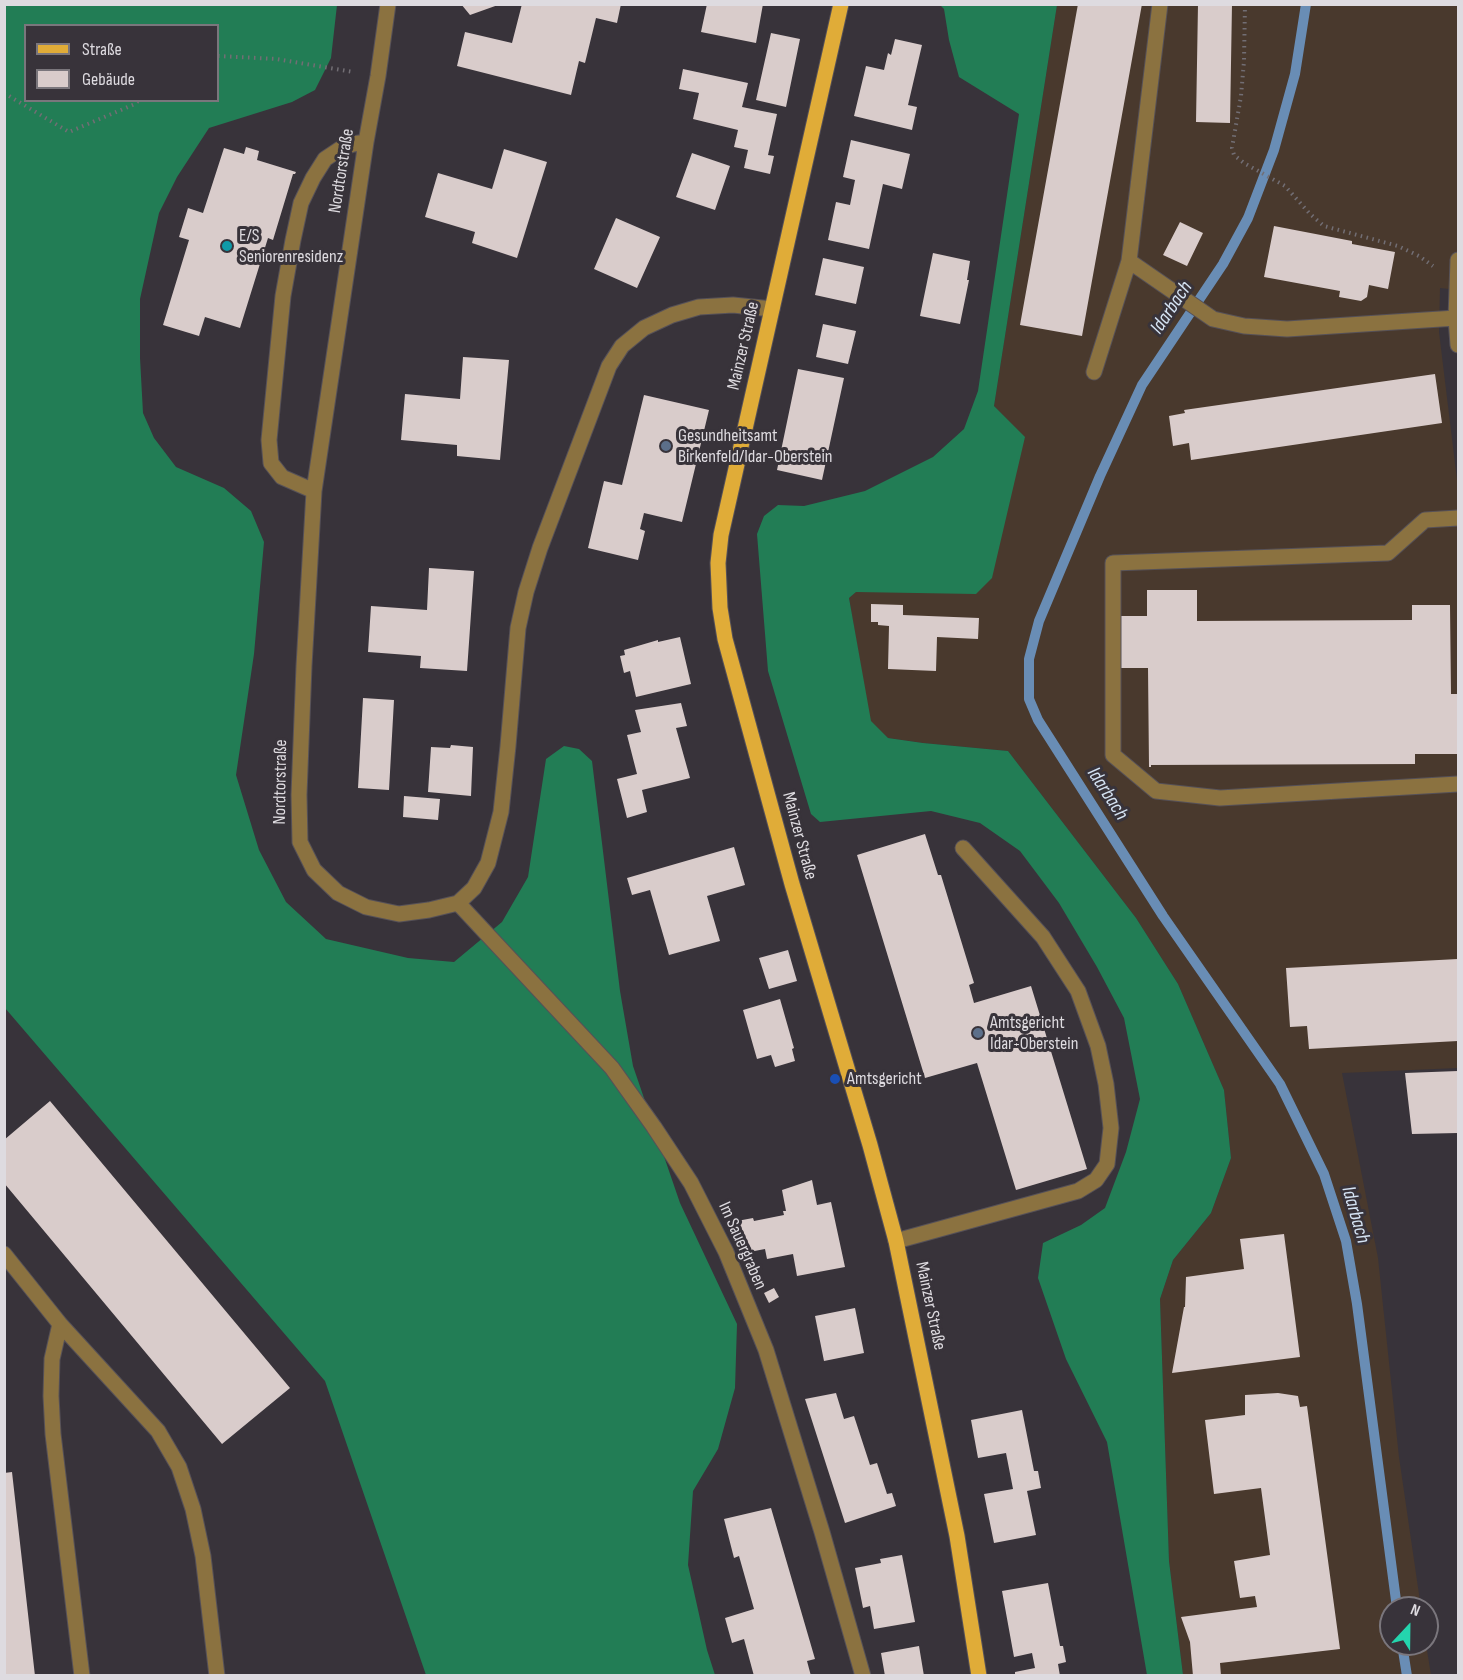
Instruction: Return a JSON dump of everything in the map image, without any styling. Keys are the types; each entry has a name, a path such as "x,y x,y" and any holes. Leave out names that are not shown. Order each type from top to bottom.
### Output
{"main road":[{"name":"Mainzer Straße","path":"841,4 722,535 718,563 720,608 725,639 792,884 870,1145 896,1241 957,1536 979,1676"}],"street":[{"name":"Nordtorstraße","path":"388,4 314,491 300,772 300,842 314,870 338,893 366,907 399,914 458,903"},
{"path":"1094,372 1129,261 1160,4"},
{"path":"314,491 282,477 271,463 269,440 283,296 301,203 313,178 325,159 346,147 366,142"},
{"path":"1458,260 1456,318 1458,345"},
{"path":"1129,261 1213,319 1244,326 1287,329 1456,318"},
{"path":"458,903 474,888 488,863 501,812 518,628 526,592 540,548 609,366 622,346 644,328 672,315 699,307 733,305 772,309"},
{"path":"1458,518 1425,520 1389,553 1113,563 1113,755 1156,791 1220,798 1458,784"},
{"path":"896,1241 1078,1191 1096,1180 1107,1164 1111,1128 1106,1084 1098,1046 1078,991 1043,936 963,848"},
{"name":"Im Sauergraben","path":"458,903 612,1068 691,1183 726,1252 766,1350 863,1676"},
{"path":"4,1254 60,1324 158,1431 179,1467 193,1509 203,1556 217,1676"},
{"path":"60,1324 52,1359 53,1434 82,1676"}],"path":[{"path":"1245,4 1241,96 1232,148 1234,155 1244,164 1282,183 1324,226 1398,246 1419,256 1457,284"},
{"path":"219,56 277,59 378,76"},
{"path":"4,93 69,132 137,102"}],"shaded area":[{"path":"1057,5 1458,5 1458,290 1440,288 1439,332 1458,488 1458,1068 1342,1073 1378,1258 1399,1457 1419,1596 1379,1596 1379,1656 1428,1656 1431,1675 1183,1675 1169,1561 1160,1299 1173,1260 1211,1213 1231,1158 1224,1090 1178,984 1136,918 1008,751 888,738 870,721 849,598 1025,438 994,406"}],"green space":[{"path":"4,5 337,5 331,58 315,90 292,102 209,128 177,177 159,213 140,299 143,413 154,438 176,467 224,488 251,511 264,542 254,654 236,775 259,850 286,902 326,939 408,958 454,962 502,922 528,877 546,759 564,746 579,749 592,761 620,991 633,1066 680,1203 737,1324 735,1388 718,1449 693,1491 688,1565 707,1650 715,1675 426,1675 325,1381 5,1008"},
{"path":"940,5 1057,5 994,406 1025,437 992,578 976,594 856,592 849,598 871,721 888,738 1008,751 1136,918 1178,984 1224,1090 1231,1158 1211,1213 1173,1260 1160,1299 1169,1561 1183,1675 1147,1675 1107,1442 1066,1359 1038,1278 1043,1243 1081,1225 1105,1208 1126,1152 1140,1099 1124,1018 1059,903 1020,851 980,823 931,811 820,822 811,814 768,671 757,534 764,516 778,505 804,506 865,491 933,457 964,429 978,391 1019,114 959,77 944,9"}],"building":[{"path":"461,4 498,4 498,5 470,15"},
{"path":"522,4 621,4 617,23 596,18 585,63 579,61 571,95 457,66 465,32 512,43"},
{"path":"707,4 763,4 756,43 701,32"},
{"path":"1078,4 1142,4 1082,336 1020,325"},
{"path":"1198,4 1232,4 1230,123 1196,122"},
{"path":"771,33 800,39 786,107 756,100"},
{"path":"895,39 922,45 908,105 917,107 912,130 854,116 866,66 884,70 888,53 891,55"},
{"path":"683,69 748,83 742,107 777,114 768,155 774,156 770,174 744,168 748,150 734,147 738,130 693,119 699,93 679,89"},
{"path":"851,140 910,154 902,189 883,184 869,249 828,240 836,202 850,205 855,180 843,177"},
{"name":"E/S Seniorenresidenz","path":"246,147 259,151 257,160 296,172 293,174 273,240 268,238 240,328 205,317 199,336 163,325 189,240 179,237 188,208 203,213 224,148 244,154"},
{"path":"504,149 547,162 517,258 472,243 475,232 425,217 438,173 492,189"},
{"path":"692,153 730,166 715,210 676,197"},
{"path":"616,218 660,237 637,288 594,269"},
{"path":"1180,222 1203,233 1187,266 1163,255"},
{"path":"1274,226 1395,252 1388,289 1369,285 1367,297 1361,301 1339,297 1340,291 1264,277"},
{"path":"933,253 970,261 967,280 969,280 960,324 920,316"},
{"path":"823,258 864,267 856,304 815,295"},
{"path":"823,324 856,331 848,364 816,357"},
{"path":"463,357 509,360 500,460 457,456 457,445 401,440 405,394 460,399"},
{"path":"798,369 844,378 822,480 777,470"},
{"path":"1435,374 1442,423 1191,460 1189,443 1173,446 1169,416 1185,413 1184,410"},
{"name":"Gesundheitsamt Birkenfeld/Idar-Oberstein","path":"644,395 709,410 682,522 644,513 640,529 645,531 638,560 588,548 604,481 622,485"},
{"path":"429,568 474,571 467,671 420,668 421,656 368,652 371,606 427,610"},
{"path":"1147,590 1197,590 1197,621 1412,620 1412,605 1450,605 1451,694 1458,694 1458,754 1415,754 1415,764 1151,765 1149,767 1148,668 1117,668 1116,616 1147,616"},
{"path":"871,604 903,605 903,615 979,618 978,639 937,637 936,671 888,669 889,626 871,622"},
{"path":"680,637 691,684 636,697 630,671 624,673 620,656 625,655 624,650 658,640 658,642"},
{"path":"363,698 394,700 389,790 358,788"},
{"path":"681,703 687,726 676,728 690,778 642,790 647,812 627,818 617,779 637,774 627,735 641,732 635,710"},
{"path":"451,745 473,747 471,796 428,792 431,747 450,748"},
{"path":"404,796 440,799 438,820 403,817"},
{"name":"Amtsgericht Idar-Oberstein","path":"925,834 938,875 941,875 974,983 969,985 974,1003 1031,986 1087,1169 1016,1190 977,1063 925,1078 857,855"},
{"path":"734,847 745,885 707,896 720,941 669,955 650,890 632,895 627,878"},
{"path":"788,950 797,981 769,989 759,958"},
{"path":"1458,959 1458,1041 1309,1049 1307,1026 1290,1027 1286,968"},
{"path":"780,999 794,1048 792,1049 795,1061 775,1067 771,1055 757,1059 743,1010"},
{"path":"1458,1071 1458,1133 1412,1134 1405,1073"},
{"path":"50,1101 290,1388 222,1444 4,1183 4,1140"},
{"path":"812,1180 817,1205 831,1202 845,1267 797,1276 793,1254 767,1259 765,1249 744,1253 737,1221 753,1218 754,1221 784,1215 783,1211 786,1211 782,1190"},
{"path":"1284,1234 1300,1357 1172,1373 1185,1307 1186,1277 1244,1269 1240,1239"},
{"path":"774,1288 779,1297 769,1303 764,1293"},
{"path":"855,1308 864,1353 824,1361 815,1316"},
{"path":"836,1393 844,1419 854,1416 870,1465 877,1463 887,1494 892,1493 896,1506 845,1523 805,1399"},
{"path":"1278,1393 1298,1396 1300,1407 1307,1406 1340,1649 1220,1663 1221,1676 1193,1676 1190,1642 1181,1617 1257,1607 1255,1596 1240,1598 1234,1561 1270,1555 1261,1488 1214,1494 1205,1420 1245,1415 1245,1395"},
{"path":"1022,1410 1034,1471 1038,1471 1041,1488 1027,1491 1036,1535 994,1543 984,1494 1013,1489 1006,1453 978,1458 971,1420"},
{"path":"12,1472 35,1676 4,1676 4,1473"},
{"path":"771,1508 815,1659 807,1661 811,1676 754,1676 744,1639 732,1643 725,1618 754,1609 739,1556 734,1558 724,1519"},
{"path":"902,1555 915,1622 874,1629 870,1606 863,1608 855,1568 881,1563 880,1559"},
{"path":"1048,1583 1060,1646 1063,1646 1066,1662 1058,1664 1060,1676 1015,1676 1015,1672 1035,1668 1032,1653 1014,1657 1002,1591"},
{"path":"919,1646 924,1676 885,1676 881,1653"}],"waterway":[{"name":"Idarbach","path":"1306,4 1295,74 1274,150 1248,218 1223,264 1142,385 1100,476 1039,621 1029,659 1029,699 1038,720 1163,916 1280,1084 1324,1174 1346,1241 1357,1304 1395,1596"},
{"name":"Idarbach","path":"1404,1656 1407,1676"}],"place":[{"name":"E/S Seniorenresidenz","path":"227,246"},
{"name":"Gesundheitsamt Birkenfeld/Idar-Oberstein","path":"666,446"},
{"name":"Amtsgericht Idar-Oberstein","path":"978,1033"},
{"name":"Amtsgericht","path":"835,1079"}]}
